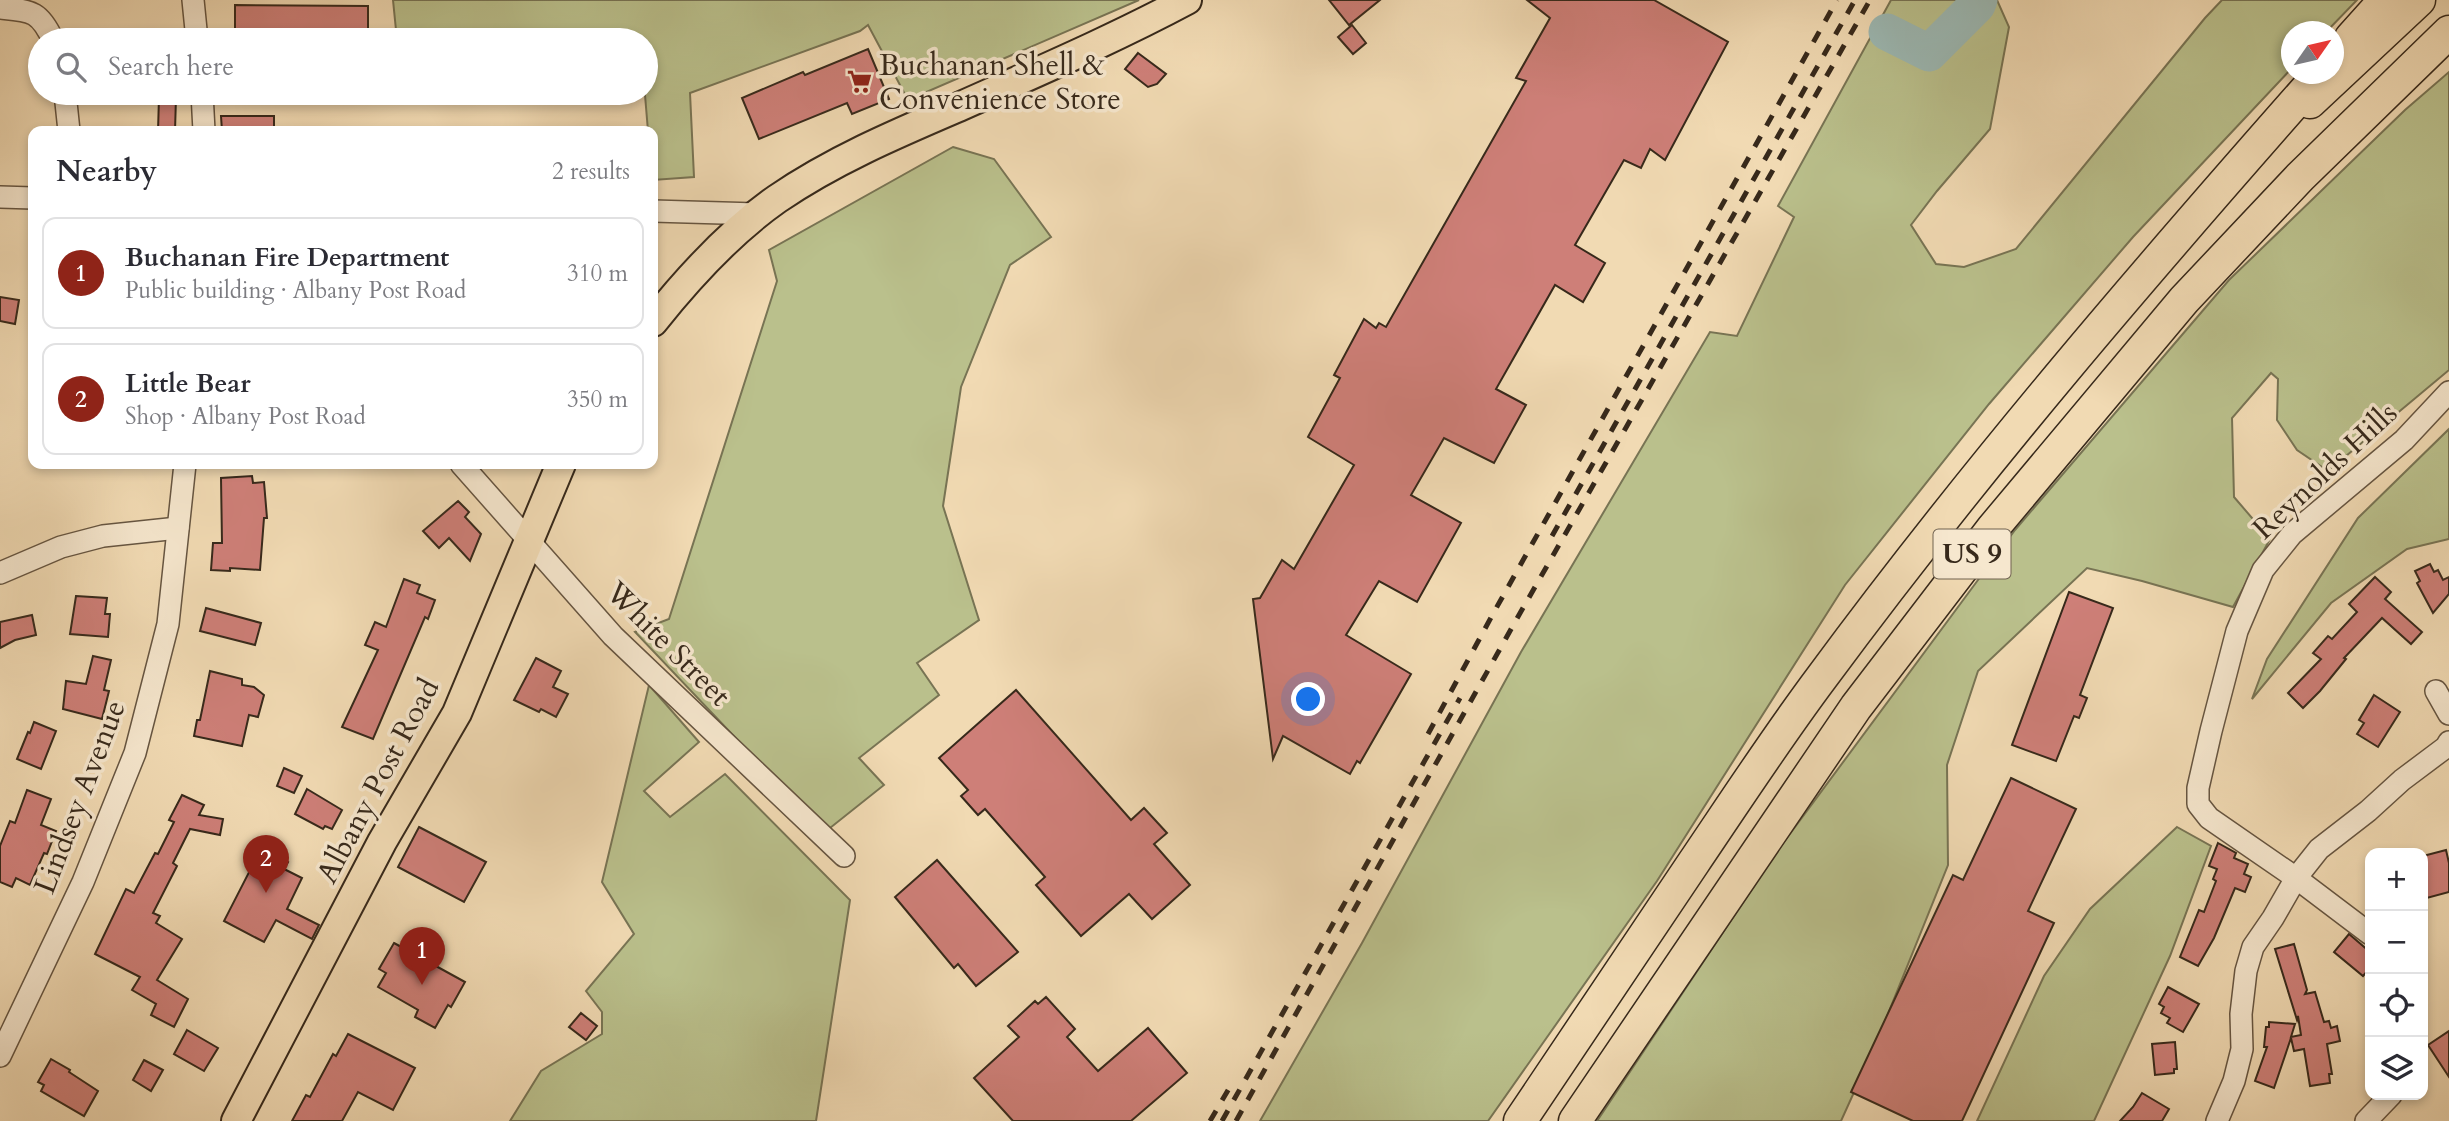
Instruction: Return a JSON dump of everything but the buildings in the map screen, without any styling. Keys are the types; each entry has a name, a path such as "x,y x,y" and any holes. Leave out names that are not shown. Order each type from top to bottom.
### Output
{"highway":[{"path":"2344,46 2385,0"},
{"name":"US 9","path":"1520,1121 1753,774 1865,619 1957,499 2227,179 2419,0"},
{"name":"US 9","path":"1575,1121 1856,707 1993,528 2114,381 2193,291 2300,177 2449,32"},
{"path":"2227,179 2311,84"}],"main road":[{"path":"658,316 718,250 757,214 810,178 857,152 1067,59 1187,0"},
{"name":"Albany Post Road","path":"236,1121 382,842 457,713 559,469"}],"street":[{"path":"193,0 196,28"},
{"path":"0,8 29,10 47,28"},
{"path":"66,105 68,126"},
{"path":"203,105 204,126"},
{"path":"0,197 28,198"},
{"path":"658,211 757,214"},
{"name":"Reynolds Hills","path":"2365,930 2209,818 2198,804 2198,788 2237,631 2263,570 2292,534 2404,440 2449,392"},
{"name":"Lindsey Avenue","path":"0,1056 83,882 135,753 168,624 184,469"},
{"name":"White Street","path":"466,469 612,636 844,856"},
{"path":"0,573 61,547 103,536 178,528"},
{"path":"2437,691 2449,714"},
{"path":"2217,1121 2234,1081 2242,1049 2241,1014 2246,971 2253,947 2296,878 2319,849 2449,742"},
{"path":"2366,1121 2386,1100"}],"green space":[{"path":"393,0 1139,0 908,100 868,25 860,31 690,93 694,177 658,180 658,126 648,126 646,105 658,105 658,28 396,28"},
{"path":"1891,0 1997,0 2009,27 1990,129 1911,225 1936,264 1964,267 2016,249 2222,0 2357,0 2337,21 2281,21 2281,80 2133,237 1989,404 1845,585 1657,881 1488,1121 1260,1121 1362,943 1521,652 1710,332 1737,336 1794,217 1778,206"},
{"path":"2449,72 2449,370 2328,471 2297,450 2277,420 2278,379 2271,373 2232,418 2234,497 2270,539 2233,607 2087,568 1978,671 1947,765 1948,865 1875,1046 1841,1121 1597,1121 1778,850 2015,530 2229,280 2405,110"},
{"path":"953,147 994,159 1051,237 1010,265 961,387 943,506 979,620 917,663 939,695 859,758 884,785 825,832 635,632 669,619 777,281 769,250"},
{"path":"2449,429 2449,539 2407,549 2331,603 2252,699 2267,659 2358,518"},
{"path":"649,685 699,742 644,791 670,817 725,774 850,900 816,1121 510,1121 541,1071 602,1034 602,1012 586,991 634,934 602,882"},
{"path":"2177,827 2211,846 2170,956 2094,1121 1977,1121 2044,976 2090,909"}],"waterway":[{"path":"1887,32 1929,53 1979,0"}],"railway":[{"path":"1428,734 1837,0"},
{"path":"1552,536 1855,0"},
{"path":"1236,1121 1515,622 1870,0"},
{"path":"1222,1121 1460,698"},
{"path":"1210,1121 1231,1085"}],"place":[{"name":"Buchanan Shell & Convenience Store","path":"859,82"},
{"name":"Little Bear","path":"266,893"},
{"name":"Buchanan Fire Department","path":"422,985"}]}
